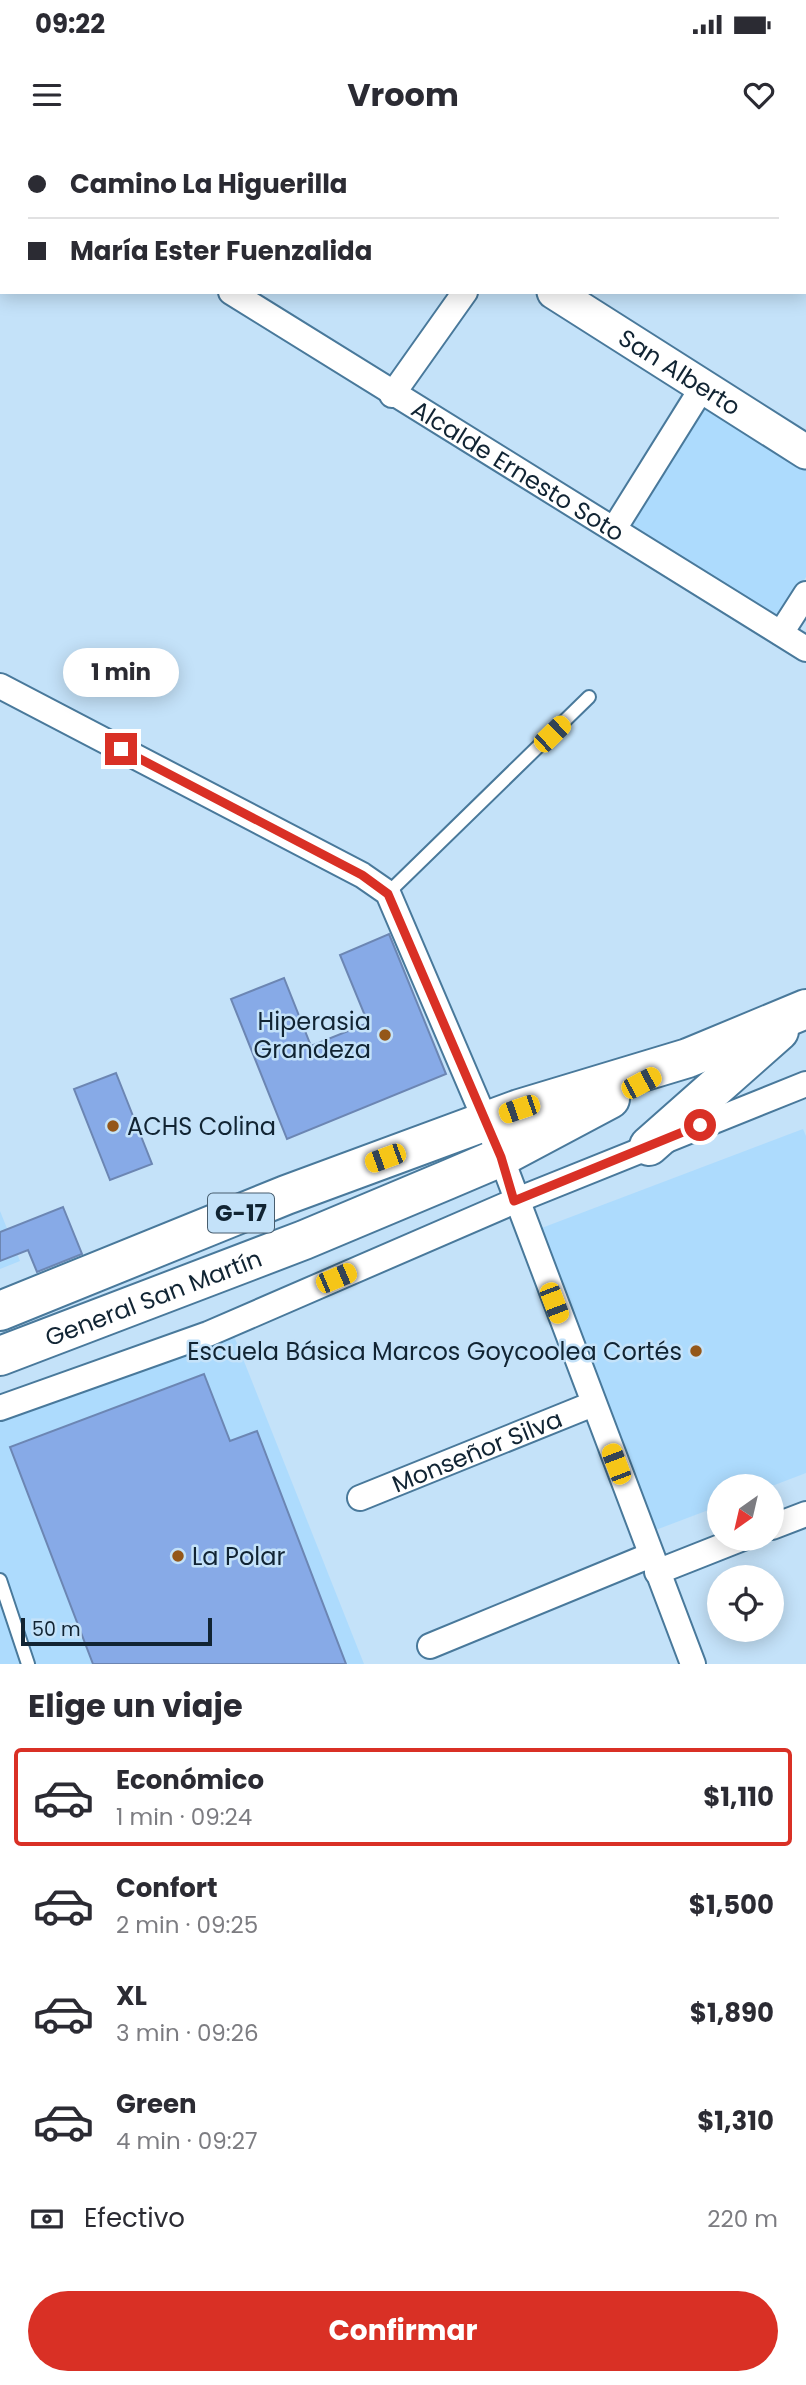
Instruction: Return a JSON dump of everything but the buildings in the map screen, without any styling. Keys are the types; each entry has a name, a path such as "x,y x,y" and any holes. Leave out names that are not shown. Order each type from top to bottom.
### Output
{"main road":[{"name":"General San Martín","path":"0,1311 286,1195 484,1121 688,1058 804,1010"},
{"path":"649,1146 804,1010"},
{"name":"General San Martín","path":"0,1356 304,1240 501,1157 688,1058"}],"street":[{"name":"Alcalde Ernesto Soto","path":"234,294 806,649"},
{"path":"393,395 464,294"},
{"name":"San Alberto","path":"557,294 806,452"},
{"path":"614,529 702,388"},
{"path":"781,633 806,594"},
{"path":"0,686 362,875 388,894 501,1157 514,1201 693,1664"},
{"path":"0,1408 208,1334 514,1201 805,1087"},
{"name":"Monseñor Silva","path":"360,1498 593,1404"},
{"path":"784,1522 806,1514"},
{"path":"430,1646 654,1564 707,1549"}],"lane":[{"path":"388,894 589,697"},
{"path":"0,1580 28,1664"}],"shaded area":[{"path":"706,402 806,466 806,577 777,623 627,527"},
{"name":"Escuela Básica Marcos Goycoolea Cortés","path":"803,1129 806,1136 806,1473 784,1481 784,1474 707,1474 707,1511 653,1531 539,1229"},
{"path":"0,1211 20,1261 0,1269"},
{"name":"La Polar","path":"230,1326 364,1664 0,1664 0,1416"}],"place":[{"name":"Hiperasia Grandeza","path":"385,1035"},
{"name":"ACHS Colina","path":"113,1126"},
{"name":"Escuela Básica Marcos Goycoolea Cortés","path":"696,1351"},
{"name":"La Polar","path":"178,1556"}],"route":[{"path":"121,749 362,875 388,894 501,1157 514,1201 700,1125"}]}
